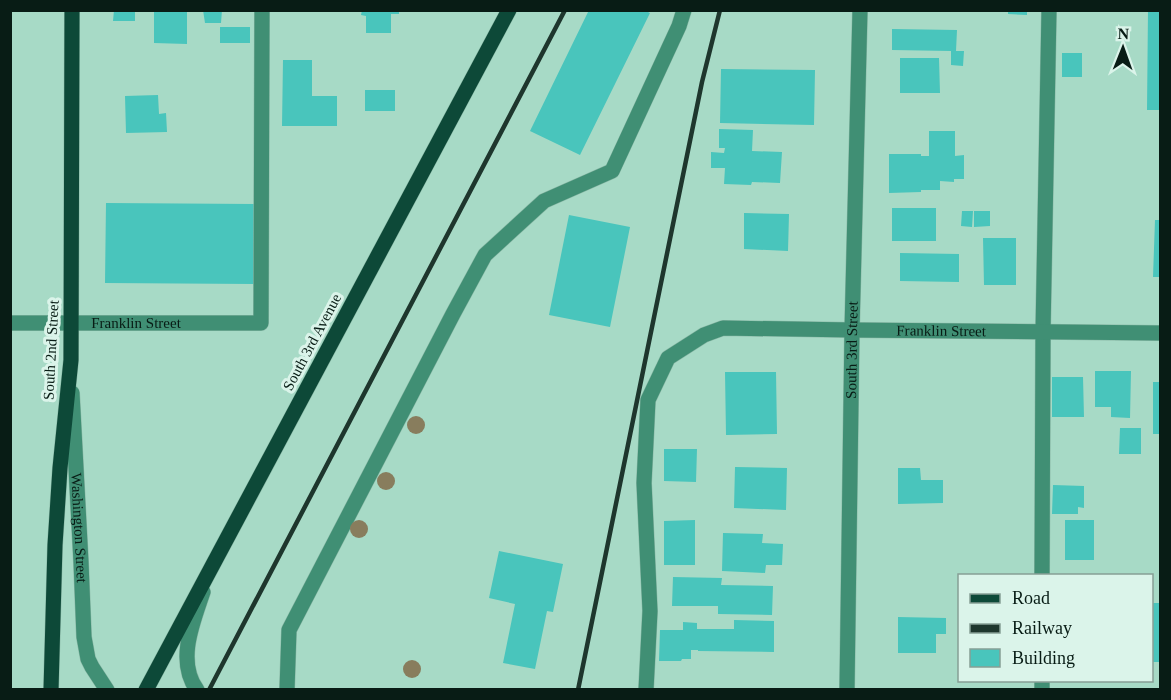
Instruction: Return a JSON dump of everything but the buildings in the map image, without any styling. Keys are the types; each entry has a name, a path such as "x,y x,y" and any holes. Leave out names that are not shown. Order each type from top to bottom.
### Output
{"main road":[{"name":"South 2nd Street","path":"51,690 55,544 72,324 72,10"},
{"name":"South 3rd Avenue","path":"146,690 509,10"}],"street":[{"name":"Franklin Street","path":"10,323 261,323 262,10"},
{"path":"287,690 289,630 485,255 543,201 612,171 679,26 684,10"},
{"name":"South 3rd Street","path":"847,690 852,330 860,10"},
{"path":"1042,574 1043,332 1049,10"},
{"name":"Franklin Street","path":"646,690 650,611 644,483 648,400 668,358 704,335 723,328 1161,333"},
{"name":"Washington Street","path":"70,360 84,637 88,659 107,690"},
{"path":"197,690 188,673 187,649 192,624 209,571"}],"railway":[{"path":"209,690 565,10"},
{"path":"578,690 702,82 720,10"}]}
